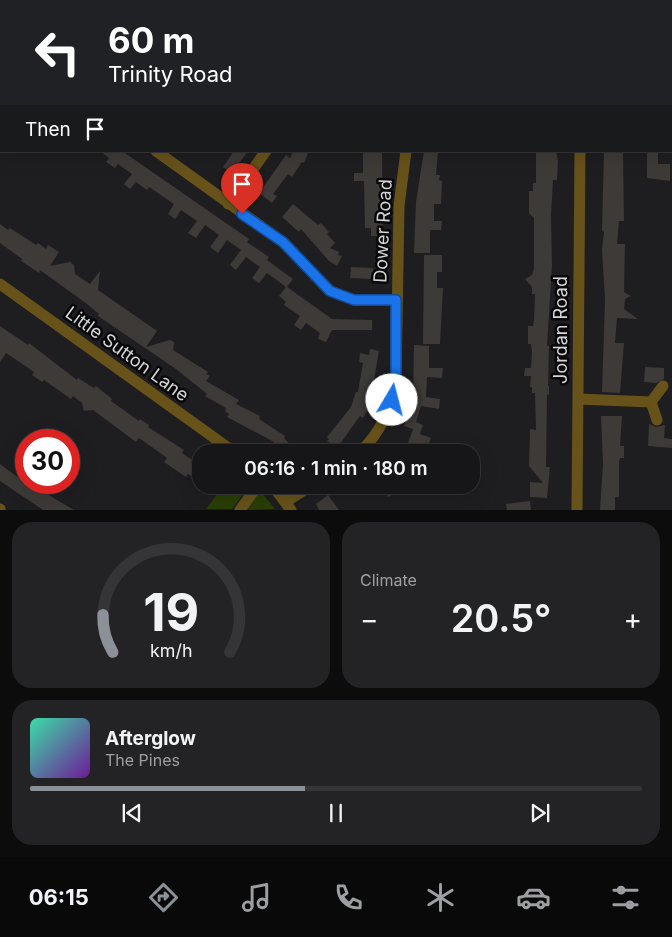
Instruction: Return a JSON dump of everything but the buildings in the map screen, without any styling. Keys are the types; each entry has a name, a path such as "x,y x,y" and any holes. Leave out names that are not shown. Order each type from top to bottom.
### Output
{"street":[{"path":"157,152 283,242 330,291 354,300 396,300"},
{"path":"228,204 265,152"},
{"name":"Dower Road","path":"369,444 374,439 392,400 396,383 399,206 406,152"},
{"name":"Jordan Road","path":"577,510 580,152"},
{"name":"Little Sutton Lane","path":"0,284 223,444"},
{"path":"651,402 663,386"},
{"path":"578,399 651,402"},
{"path":"651,402 657,420"},
{"path":"240,510 252,494"},
{"path":"280,494 289,505 302,494"}],"green space":[{"path":"217,494 243,494 232,509 206,509"},
{"path":"263,494 275,509 246,510 257,495"}],"route":[{"path":"242,214 283,242 330,291 354,300 396,300 396,383 392,400"}]}
